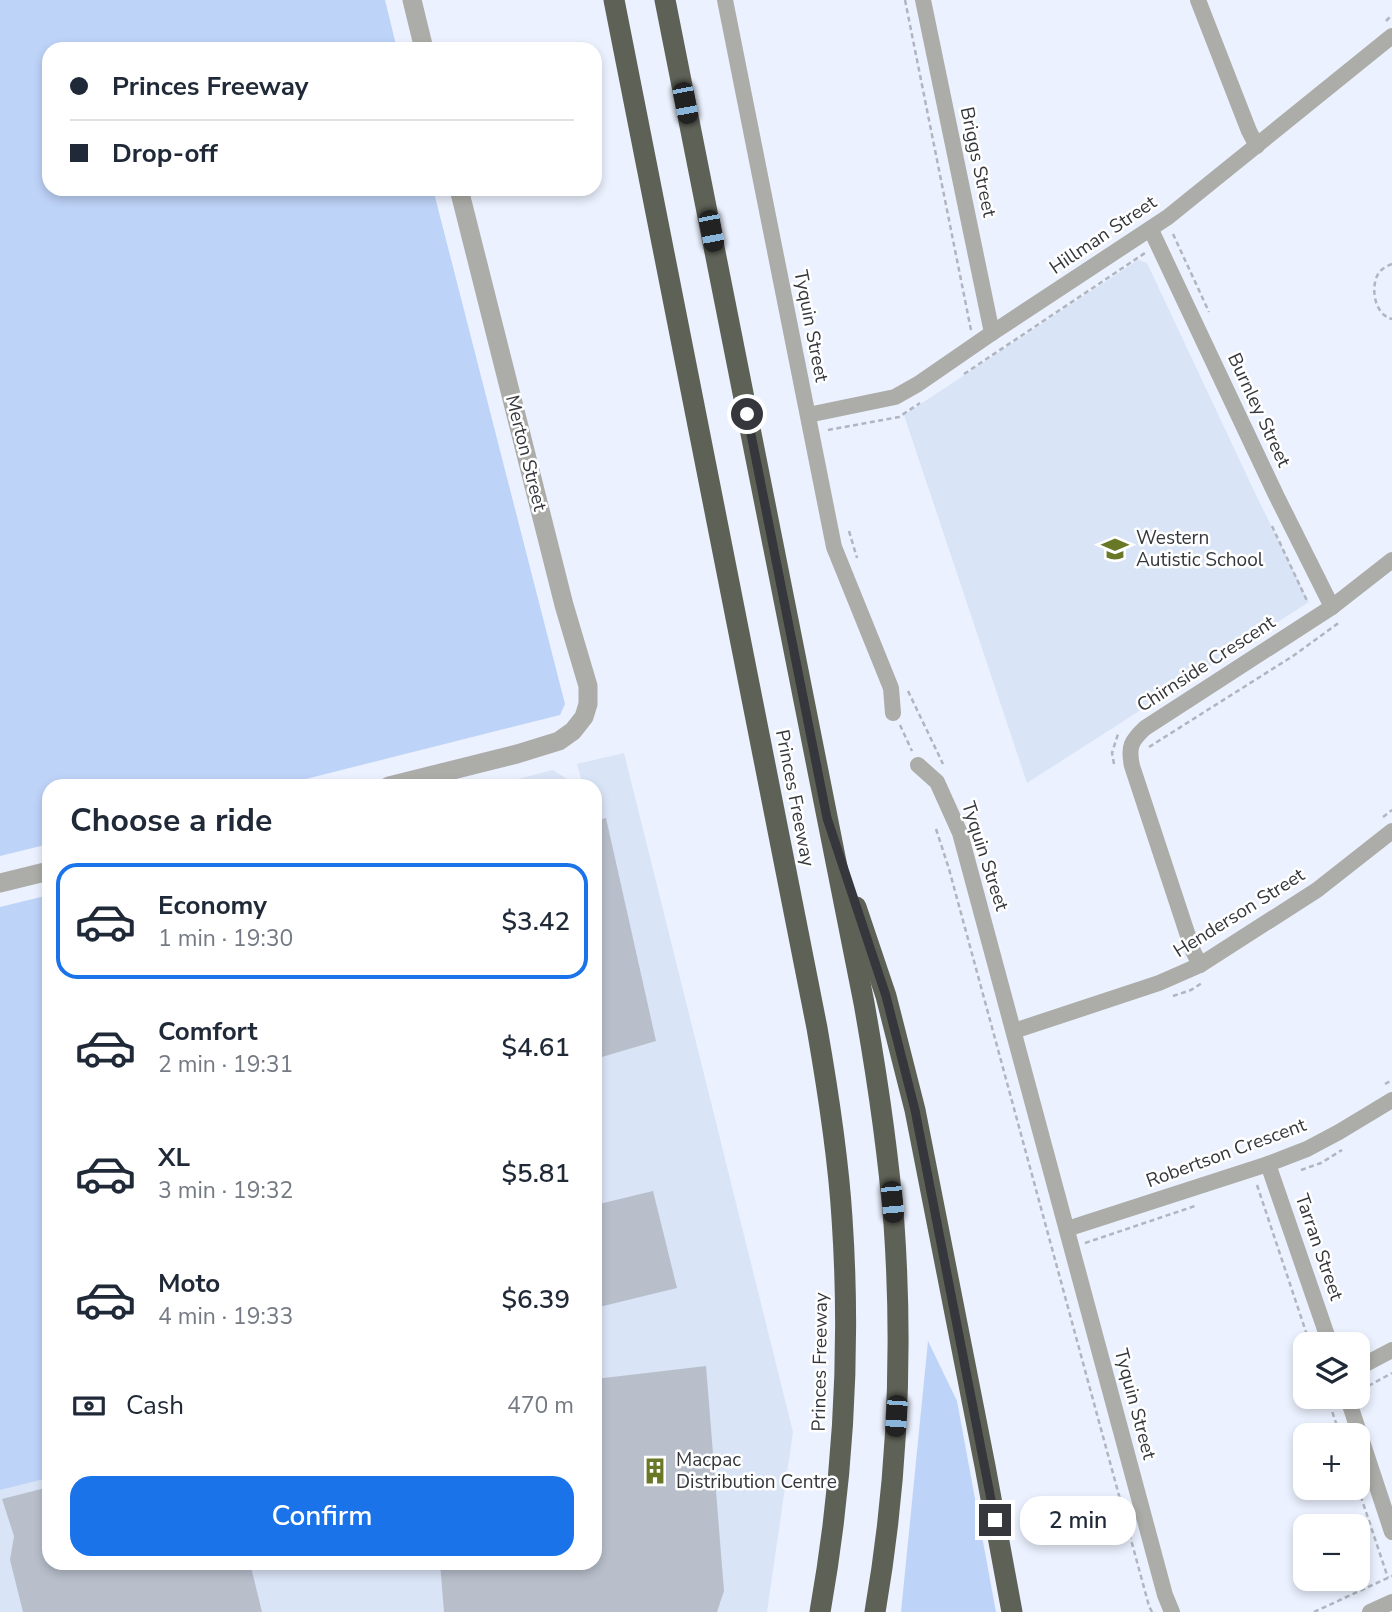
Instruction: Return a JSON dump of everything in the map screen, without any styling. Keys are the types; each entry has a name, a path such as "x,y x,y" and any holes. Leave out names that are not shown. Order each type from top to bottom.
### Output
{"highway":[{"name":"Princes Freeway","path":"614,0 817,1028 832,1122 845,1266 845,1362 839,1468 820,1612"},
{"name":"Princes Freeway","path":"665,0 827,818 878,1083 886,1142 894,1225 896,1416 889,1512 875,1612"},
{"path":"827,818 886,996 915,1110 1012,1612"}],"street":[{"path":"412,0 422,42"},
{"name":"Tyquin Street","path":"725,0 834,547 891,688 893,713"},
{"name":"Briggs Street","path":"923,0 990,326"},
{"path":"1198,0 1257,146"},
{"name":"Hillman Street","path":"808,415 895,397 918,384 990,326 1151,230 1257,146 1387,30"},
{"name":"Merton Street","path":"417,779 559,741 573,731 584,717 588,704 588,686 564,606 461,196"},
{"name":"Burnley Street","path":"1151,230 1332,607"},
{"name":"Chirnside Crescent","path":"1200,965 1132,766 1129,754 1131,743 1145,728 1332,607 1392,559"},
{"name":"Tyquin Street","path":"918,765 937,782 960,833 1158,1569 1172,1612"},
{"name":"Henderson Street","path":"1014,1031 1159,984 1200,965 1317,890 1387,824"},
{"path":"0,883 42,873"},
{"name":"Robertson Crescent","path":"1067,1229 1307,1149 1339,1132 1386,1093"},
{"name":"Tarran Street","path":"1268,1164 1326,1332"},
{"path":"1370,1362 1392,1350"},
{"path":"1351,1409 1392,1532"},
{"path":"1370,1612 1392,1602"}],"path":[{"path":"905,0 971,330 990,326"},
{"path":"1387,30 1392,15"},
{"path":"1392,264 1377,275 1375,286 1379,308 1386,318 1392,319"},
{"path":"1147,749 1293,656 1349,615"},
{"path":"893,713 918,765"},
{"path":"1115,768 1112,754 1121,728"},
{"path":"1387,824 1392,810"},
{"path":"936,829 1152,1612"},
{"path":"1386,1093 1392,1080"},
{"path":"1256,1185 1306,1332"},
{"path":"1370,1385 1392,1373"},
{"path":"1314,1612 1390,1577 1362,1500"}],"shaded area":[{"path":"0,0 385,0 395,42 42,42 42,196 435,196 565,704 560,715 306,779 42,779 42,846 0,856"},
{"name":"Western Autistic School","path":"1138,260 1147,263 1309,602 1027,783 904,415"},
{"path":"624,753 793,1432 767,1612 0,1612 0,1490 42,1480 42,1570 602,1570 602,779 581,779 577,764"},
{"path":"553,770 567,779 518,779"},
{"path":"42,897 42,1480 0,1490 0,907"},
{"path":"928,1341 957,1401 996,1612 901,1612"}],"building":[{"path":"606,818 656,1041 602,1057 602,819"},
{"path":"653,1191 677,1288 602,1306 602,1203"},
{"name":"Macpac Distribution Centre","path":"706,1366 724,1591 717,1612 444,1612 441,1570 602,1570 602,1378"},
{"path":"42,1489 42,1570 252,1570 262,1612 23,1612 10,1560 14,1536 2,1499"}],"place":[{"name":"Western Autistic School","path":"1115,549"},
{"name":"Macpac Distribution Centre","path":"655,1471"}],"route":[{"path":"747,414 827,818 886,996 915,1110 995,1520"}]}
